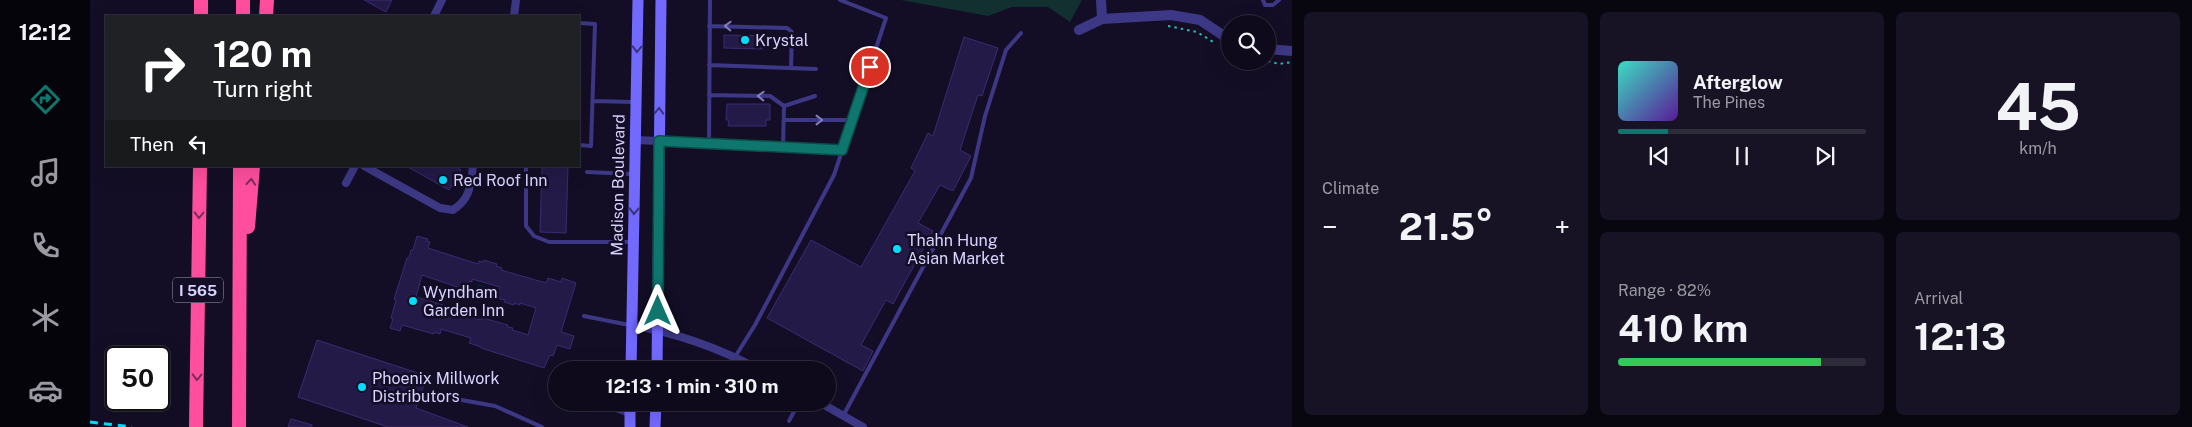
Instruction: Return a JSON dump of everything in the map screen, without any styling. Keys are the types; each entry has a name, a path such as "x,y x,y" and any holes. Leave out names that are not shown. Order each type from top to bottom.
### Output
{"highway":[{"path":"201,0 201,15"},
{"path":"243,0 243,15"},
{"path":"266,15 267,0"},
{"name":"I 565","path":"196,420 200,167"},
{"name":"I 565","path":"239,423 240,167"},
{"path":"239,352 253,167"}],"main road":[{"name":"Madison Boulevard","path":"631,361 638,0"},
{"path":"657,361 661,0"},
{"path":"630,411 630,427"},
{"path":"655,427 656,411"}],"street":[{"path":"434,15 442,0"},
{"path":"514,15 516,0"},
{"path":"1101,0 1102,18"},
{"path":"1079,30 1102,18 1171,15 1200,20 1221,39"},
{"path":"1276,50 1292,51"},
{"path":"635,140 659,141"},
{"path":"346,183 354,167"},
{"path":"366,167 440,208 453,210 463,203 469,192 473,167"},
{"path":"632,325 679,336 743,361"},
{"path":"834,411 861,426"}],"lane":[{"path":"709,143 710,0"},
{"path":"735,357 749,336 834,176 886,18 840,0"},
{"path":"1263,0 1265,5 1272,5 1279,0"},
{"path":"580,23 595,24 594,101 591,146 580,145"},
{"path":"709,26 787,28 792,32 791,68"},
{"path":"842,416 971,178 985,116 1006,50 1021,33"},
{"path":"709,65 816,69"},
{"path":"709,95 770,96 784,106"},
{"path":"784,106 815,96"},
{"path":"594,101 636,102"},
{"path":"783,147 784,106"},
{"path":"785,120 852,120"},
{"path":"659,141 842,150"},
{"path":"526,167 526,226 534,236 549,242 633,242"},
{"path":"587,172 634,174"},
{"path":"584,316 632,325"},
{"path":"428,394 495,406 542,427"},
{"path":"619,411 630,415"},
{"path":"789,421 794,411"}],"path":[{"path":"1160,26 1197,32 1221,41"},
{"path":"1276,63 1292,62"}],"green space":[{"path":"901,0 1082,0 1070,22 1048,7 1012,7 988,16"}],"water":[{"path":"478,284 495,289 492,300 475,294"}],"building":[{"path":"364,0 392,0 386,12"},
{"name":"Krystal","path":"724,35 767,36 767,44 762,44 762,49 724,48"},
{"path":"964,37 998,48 982,96 978,95 960,150 971,156 953,191 940,185 918,223 933,231 893,304 886,300 861,345 873,351 863,371 767,318 811,240 861,267 915,171 911,168 928,133 933,136"},
{"path":"727,104 770,104 770,120 766,120 766,126 728,126 729,120 726,120"},
{"name":"Red Roof Inn","path":"408,167 456,167 461,170 449,190"},
{"path":"542,167 568,167 566,233 540,232"},
{"name":"Wyndham Garden Inn","path":"417,236 428,239 427,241 430,242 428,248 478,264 479,261 483,262 484,260 497,264 496,266 502,268 501,270 546,283 548,278 561,282 562,278 576,283 561,332 574,336 570,349 557,345 553,356 550,355 544,368 481,348 469,343 471,338 441,329 440,334 434,332 434,334 402,325 400,331 390,328 396,300 394,299 407,258 409,258 411,250 413,250","holes":["422,275 467,289 469,281 472,282 472,279 500,287 496,298 505,300 504,302 514,305 514,303 520,305 520,303 536,308 528,335 512,330 513,328 507,327 508,325 483,318 477,319 447,310 447,308 442,307 443,305 416,297"]},
{"name":"Phoenix Millwork Distributors","path":"317,340 427,376 416,408 468,427 388,427 298,397"},
{"path":"291,419 312,425 312,427 288,427"}],"railway":[{"path":"90,422 132,427"}],"place":[{"name":"Krystal","path":"745,40"},
{"name":"Red Roof Inn","path":"443,180"},
{"name":"Thahn Hung Asian Market","path":"897,249"},
{"name":"Wyndham Garden Inn","path":"413,301"},
{"name":"Phoenix Millwork Distributors","path":"362,387"}],"route":[{"path":"658,311 659,141 842,150 870,67"}]}
